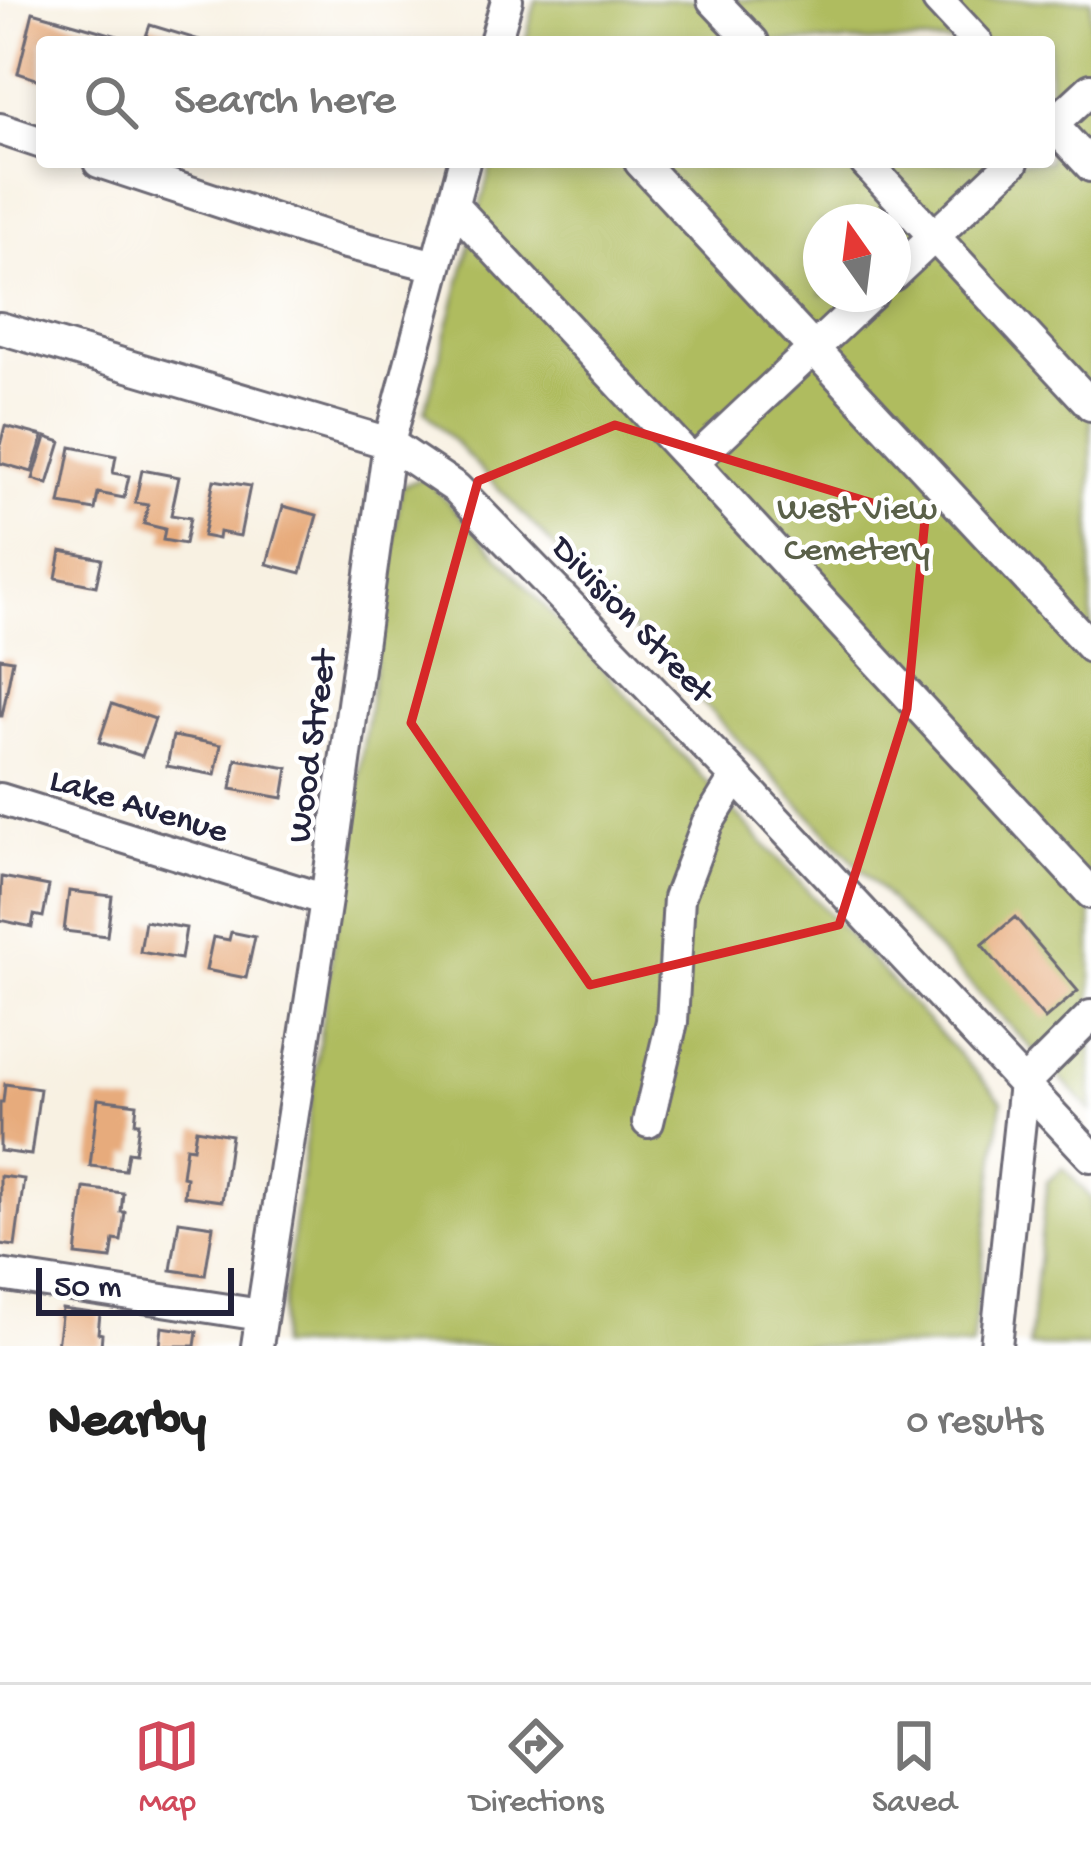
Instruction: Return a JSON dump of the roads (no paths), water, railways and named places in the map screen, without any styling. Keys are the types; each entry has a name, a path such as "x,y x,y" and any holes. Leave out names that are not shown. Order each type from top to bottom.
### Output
{"street":[{"path":"498,36 507,0"},
{"path":"713,0 746,36"},
{"path":"938,0 971,36"},
{"path":"1055,121 1091,89"},
{"path":"0,129 36,141"},
{"path":"1055,130 1091,166"},
{"path":"117,168 342,242 436,266"},
{"name":"Wood Street","path":"259,1330 326,900 389,443 462,168"},
{"path":"646,168 1091,647"},
{"path":"871,168 1091,405"},
{"path":"911,258 1007,168"},
{"path":"453,205 1091,892"},
{"path":"693,462 852,312"},
{"name":"Division Street","path":"0,328 389,443 455,488 736,777 1091,1156"},
{"path":"648,1122 672,1022 679,898 707,824 736,777"},
{"name":"Lake Avenue","path":"0,799 326,900"},
{"path":"996,1346 1024,1083 1091,1016"},
{"path":"0,1275 259,1330"}],"park label":[{"name":"West View Cemetery","path":"857,526"}]}
